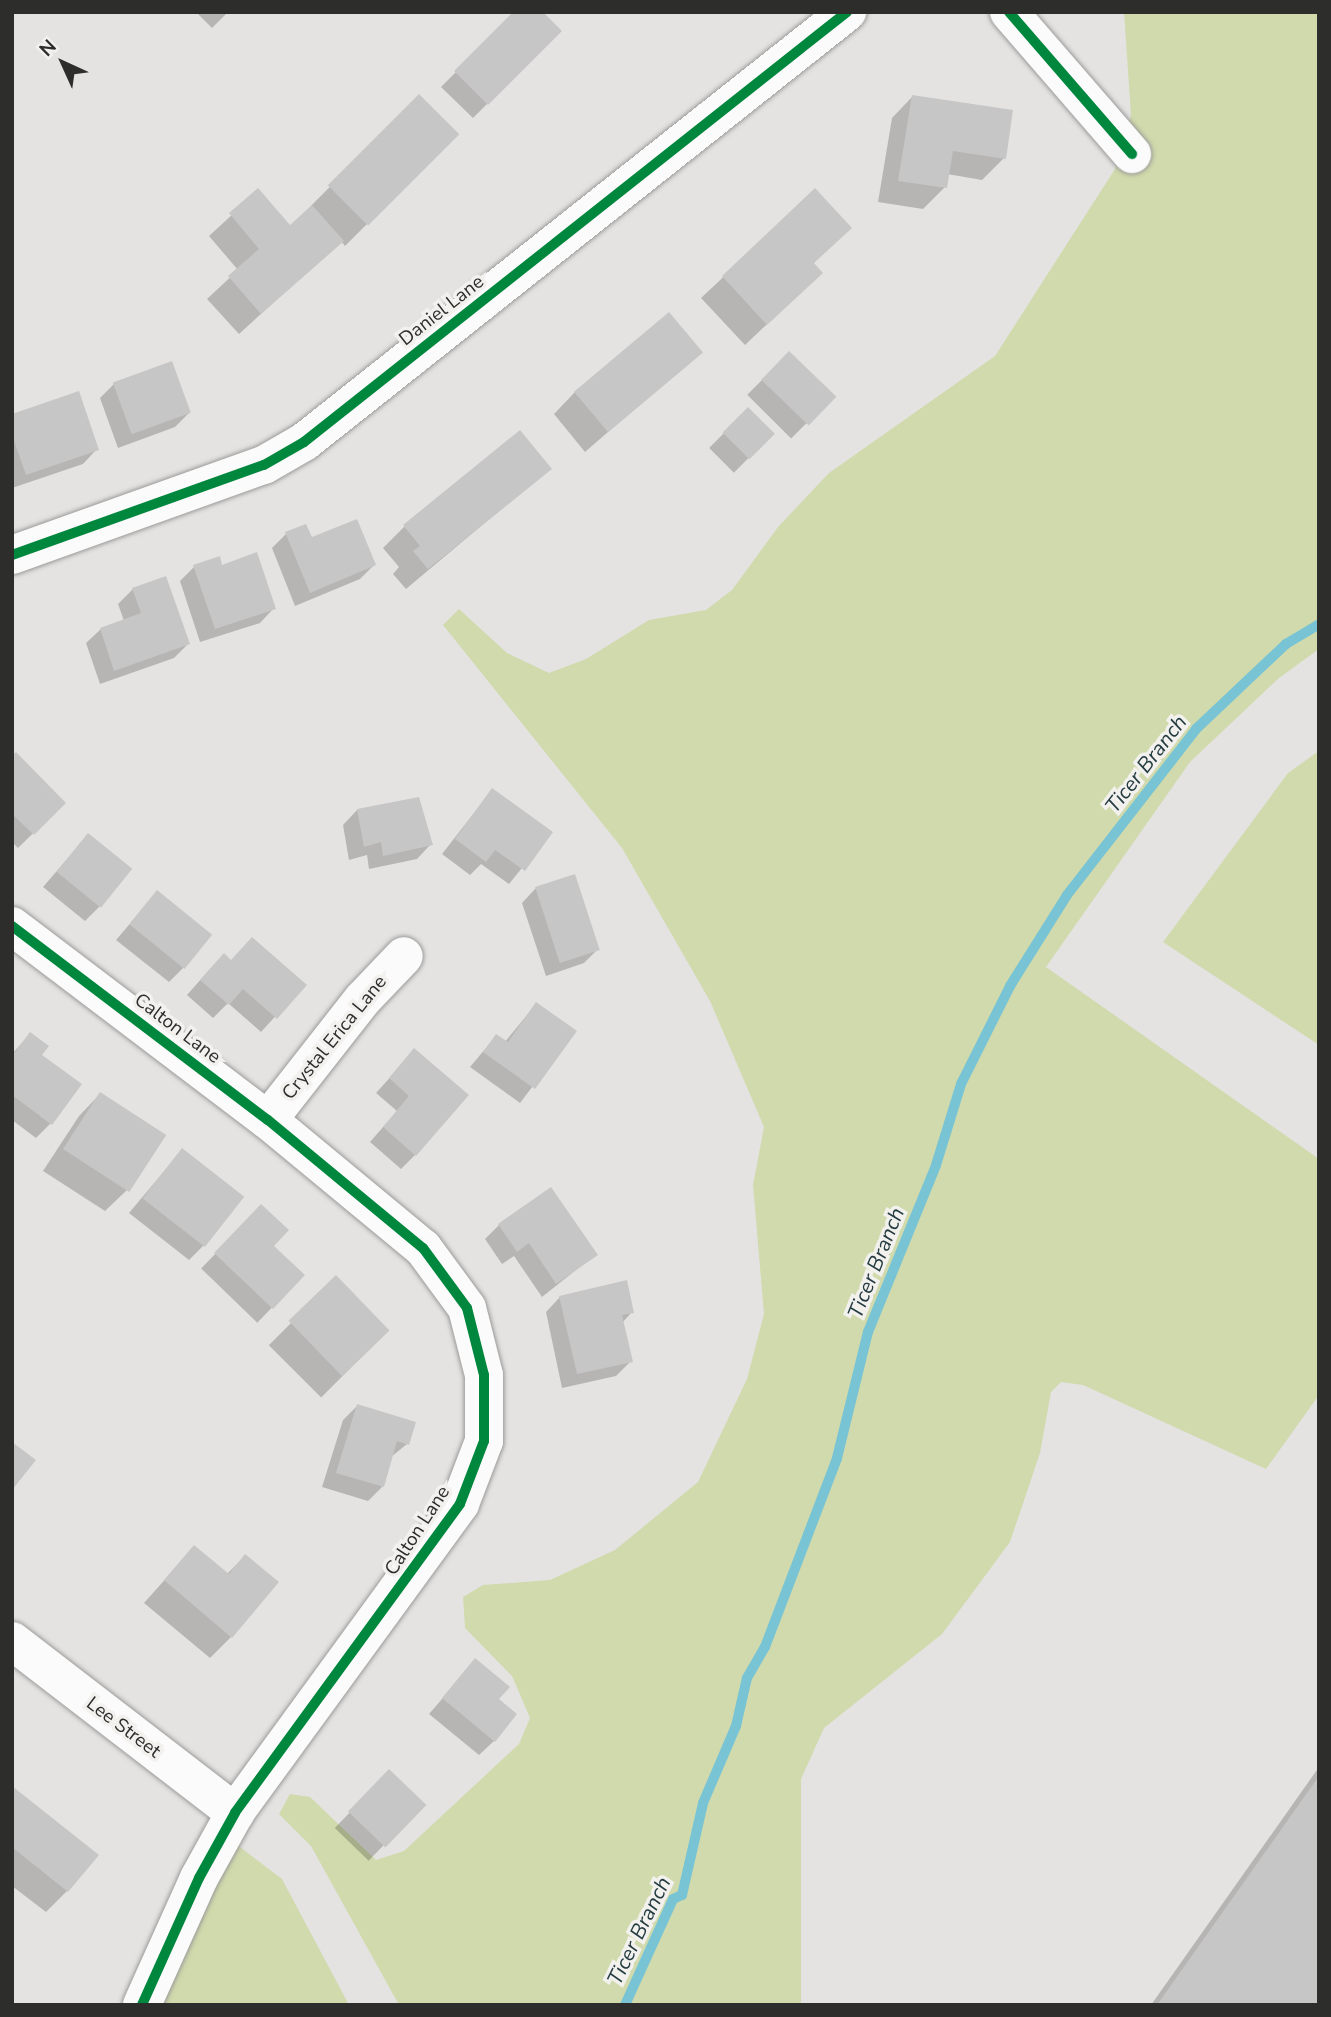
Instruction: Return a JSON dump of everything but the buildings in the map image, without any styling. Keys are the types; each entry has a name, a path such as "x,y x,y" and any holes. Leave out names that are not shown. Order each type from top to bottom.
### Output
{"street":[{"name":"Daniel Lane","path":"12,555 264,465 304,442 847,12"},
{"path":"1009,12 1132,154"},
{"name":"Calton Lane","path":"12,926 268,1120 363,1195 423,1248 467,1308 484,1375 484,1441 460,1504 435,1544 235,1813 199,1878 142,2005"},
{"name":"Crystal Erica Lane","path":"268,1120 363,999 404,956"},
{"name":"Lee Street","path":"12,1641 235,1813"}],"green space":[{"path":"1124,12 1319,12 1319,649 1279,678 1190,762 1046,967 1319,1159 1319,1395 1266,1469 1083,1385 1061,1382 1051,1392 1040,1453 1010,1542 942,1634 824,1728 801,1779 801,2005 399,2005 311,1846 279,1814 290,1794 310,1797 376,1860 404,1851 519,1744 530,1718 512,1676 465,1628 463,1597 483,1585 550,1580 615,1550 698,1482 747,1379 764,1314 753,1185 764,1127 710,1001 622,848 443,625 459,609 507,653 549,673 586,659 649,620 706,610 732,590 778,527 829,473 995,356 1115,169 1131,115"},
{"path":"1319,751 1319,1045 1163,942 1288,773"},
{"path":"236,1844 282,1879 349,2005 161,2005 194,1925"}],"waterway":[{"name":"Ticer Branch","path":"625,2005 673,1899 682,1895 703,1803 736,1726 747,1678 765,1647 837,1458 868,1332 936,1165 961,1084 1010,986 1067,895 1196,729 1286,644 1319,624"}],"cycle path":[{"path":"12,555 264,465 304,442 847,12"},
{"path":"1009,12 1132,154"},
{"path":"12,926 268,1120 423,1248 467,1308 484,1375 484,1441 460,1504 235,1813 199,1878 142,2005"}]}
